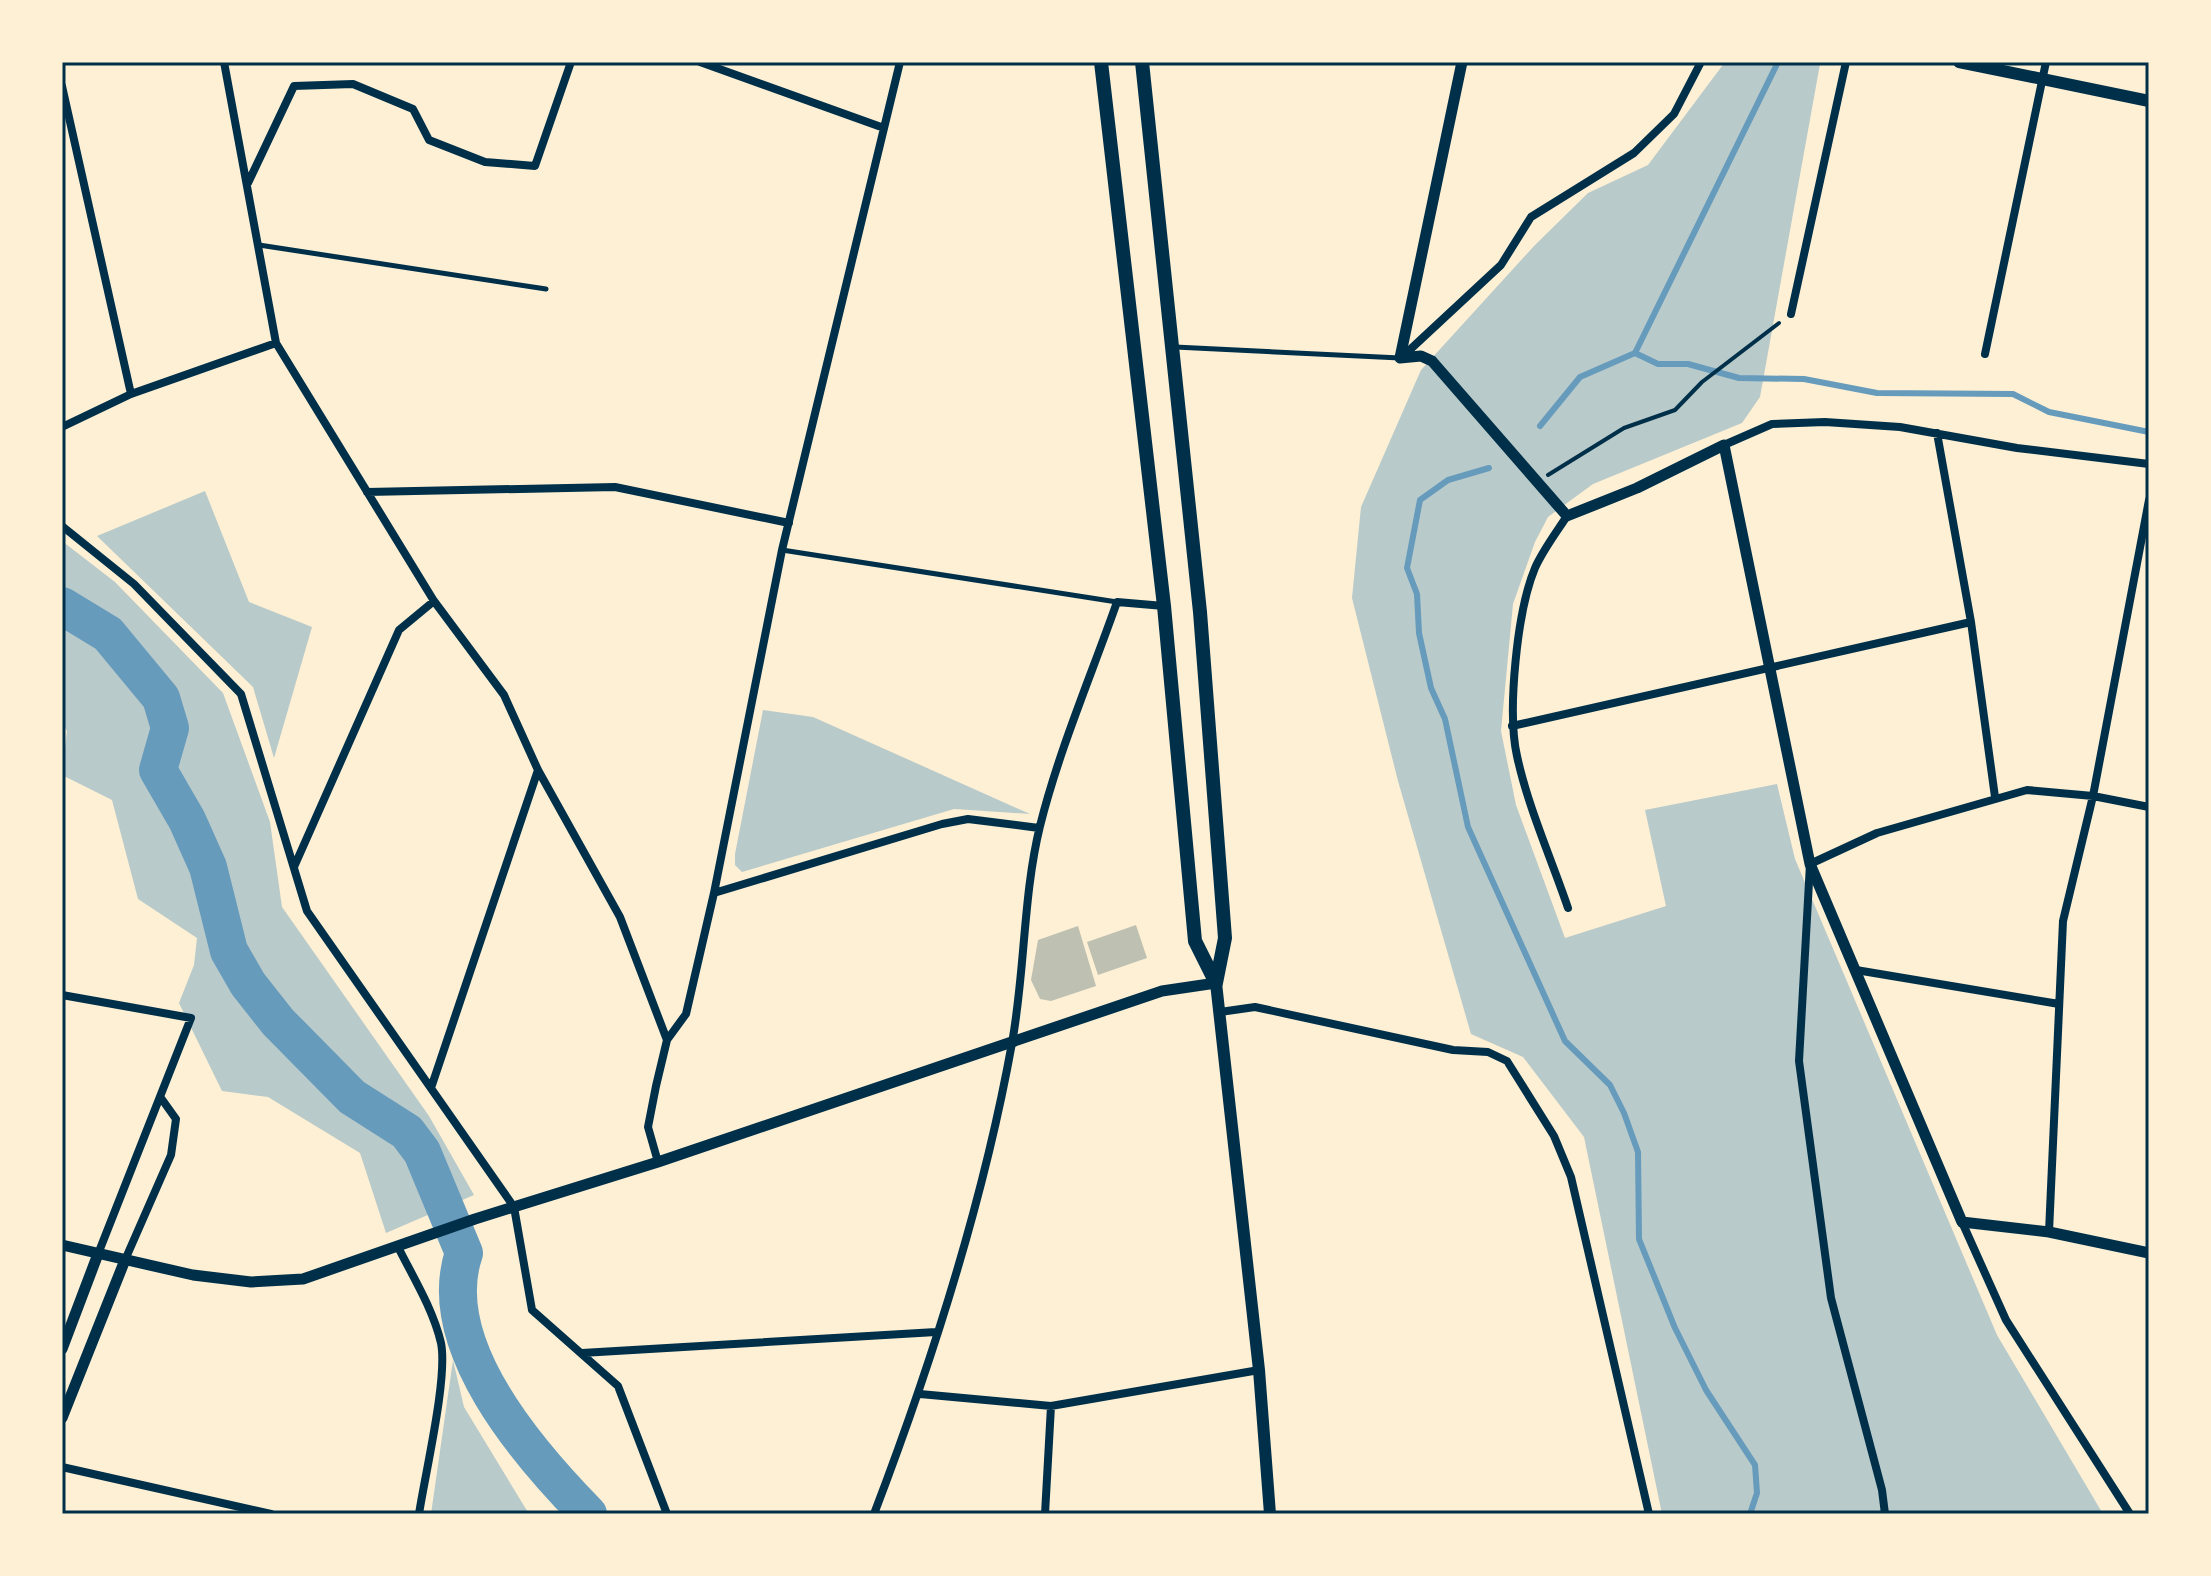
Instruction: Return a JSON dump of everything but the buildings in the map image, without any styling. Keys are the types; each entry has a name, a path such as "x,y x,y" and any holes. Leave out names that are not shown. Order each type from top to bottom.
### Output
{"main road":[{"path":"1101,62 1164,606 1195,941 1216,983 1220,1012 1259,1370 1270,1514"},
{"path":"1142,62 1200,612 1225,938 1216,983"},
{"path":"1959,62 2149,101"}],"street":[{"path":"224,62 276,343 434,601 504,695 538,770 620,917 667,1040"},
{"path":"248,183 294,86 353,84 413,109 429,140 485,162 535,166 571,62"},
{"path":"700,62 884,128"},
{"path":"658,1162 648,1127 667,1040 686,1014 714,893 782,550 900,62"},
{"path":"1400,358 1462,62"},
{"path":"1400,358 1501,265 1531,217 1634,153 1674,114 1701,62"},
{"path":"1791,314 1846,62"},
{"path":"1985,354 2046,62"},
{"path":"62,86 131,394"},
{"path":"62,427 131,394 276,343"},
{"path":"1400,358 1421,356 1432,361 1567,516"},
{"path":"1568,908 1517,758 1512,726 1520,624 1527,590 1536,566 1567,516 1650,482 1772,424 1825,422 1900,427 2149,464"},
{"path":"1937,433 1971,622 1995,797"},
{"path":"1724,445 1810,864 2006,1320 2130,1514"},
{"path":"367,492 615,487 789,523"},
{"path":"2049,1232 2063,921 2093,796 2149,500"},
{"path":"62,526 134,584 241,694 307,911 514,1207 532,1310 618,1386 667,1514"},
{"path":"293,868 399,630 434,601"},
{"path":"874,1514 920,1394 968,1233 1012,1042 1039,828 1117,602 1164,606"},
{"path":"1512,726 1971,622"},
{"path":"431,1088 538,770"},
{"path":"1810,864 1877,833 2027,790 2093,796 2149,807"},
{"path":"714,893 942,824 968,819 1039,828"},
{"path":"1810,864 1799,1061 1831,1298 1882,1490 1885,1514"},
{"path":"1856,970 2059,1004"},
{"path":"62,1245 193,1275 251,1282 303,1279 1162,991 1216,983"},
{"path":"62,995 191,1018 62,1349"},
{"path":"1220,1012 1255,1007 1453,1050 1488,1052 1507,1061 1554,1136 1571,1177 1649,1514"},
{"path":"62,1418 171,1155 176,1119 161,1098"},
{"path":"1962,1222 2049,1232 2149,1253"},
{"path":"398,1247 431,1315 441,1344 442,1370 419,1514"},
{"path":"582,1353 936,1332"},
{"path":"920,1394 1051,1406 1259,1370"},
{"path":"1045,1514 1051,1406"},
{"path":"62,1467 271,1514"}],"lane":[{"path":"259,245 546,289"},
{"path":"1171,347 1400,358"},
{"path":"782,550 1117,602"}],"path":[{"path":"1538,481 1624,428 1675,410 1702,382 1791,314"}],"shaded area":[{"path":"1725,62 1820,64 1760,397 1742,423 1593,484 1548,517 1535,542 1513,604 1501,731 1516,805 1565,938 1666,906 1645,810 1777,784 1795,859 1997,1335 2103,1514 1662,1514 1584,1137 1523,1057 1471,1034 1398,781 1352,598 1361,507 1421,370 1535,245 1588,193 1648,165"},
{"path":"205,491 249,602 312,627 274,758 253,687 97,536"},
{"path":"62,541 115,582 223,693 270,822 282,907 429,1116 474,1195 386,1233 360,1153 268,1097 222,1091 179,1003 194,965 197,938 138,899 112,800 62,775 67,731 62,723"},
{"path":"763,710 813,717 1030,814 954,809 742,872 735,865 735,854"},
{"path":"453,1360 464,1407 529,1514 431,1514"}],"waterway":[{"path":"1540,426 1580,377 1635,353 1778,62"},
{"path":"1635,353 1658,364 1688,364 1739,378 1804,379 1877,393 2013,394 2049,412 2149,432"},
{"path":"1489,468 1448,480 1420,500 1407,568 1417,594 1419,633 1431,688 1445,719 1468,827 1565,1041 1610,1085 1624,1113 1638,1152 1639,1239 1675,1328 1706,1390 1755,1465 1757,1493 1750,1514"},
{"path":"62,606 108,634 161,698 170,728 158,770 187,820 208,867 229,951 248,984 278,1022 352,1097 407,1132 422,1152 464,1253 458,1288 462,1324 474,1359 514,1429 588,1514"}]}
